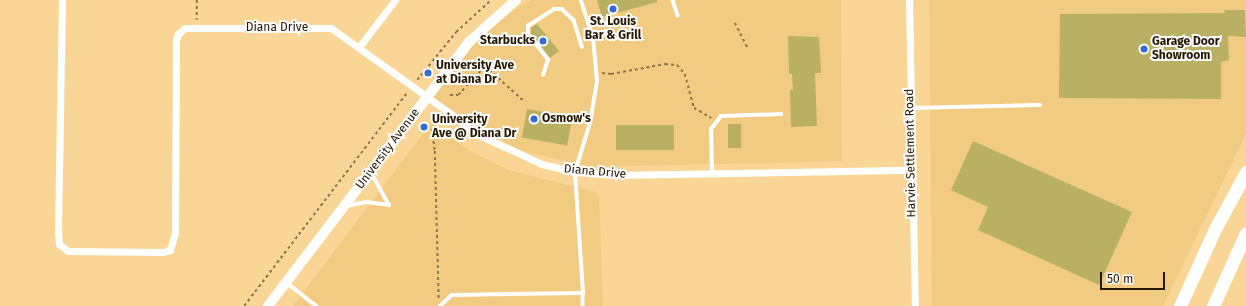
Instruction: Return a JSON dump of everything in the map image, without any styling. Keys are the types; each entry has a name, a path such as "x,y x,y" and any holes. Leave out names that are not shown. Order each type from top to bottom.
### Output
{"highway":[{"path":"1180,306 1215,229 1246,172"},
{"path":"1213,306 1246,234"}],"street":[{"name":"Diana Drive","path":"62,0 58,231 59,244 68,251 148,252 170,250 175,233 176,40 178,34 185,28 324,28 336,31 426,98 484,138 509,151 542,164 575,172 614,175 911,170"},
{"path":"359,47 395,0"},
{"name":"University Avenue","path":"268,306 469,42 516,0"},
{"name":"Harvie Settlement Road","path":"909,0 911,170 915,306"}],"lane":[{"path":"581,0 593,38 596,72 590,123 575,172 583,306"},
{"path":"673,0 678,15"},
{"path":"543,75 548,60 528,34 528,26 554,9 562,9 574,20 582,47"},
{"path":"910,108 1040,105"},
{"path":"712,173 711,136 716,122 721,116 781,114"},
{"path":"345,206 363,202 389,205 371,171"},
{"path":"286,282 316,306"},
{"path":"441,305 452,295 583,293"}],"path":[{"path":"197,0 197,28"},
{"path":"244,306 411,87 456,32 491,0"},
{"path":"735,23 748,49"},
{"path":"596,72 611,74 665,64 677,66 685,74 694,108 705,112 716,122"},
{"path":"450,94 458,95 486,66 525,102"},
{"path":"427,125 432,129 435,151 437,293 441,305"}],"shaded area":[{"path":"531,0 841,0 842,161 591,167 519,150 432,99 465,54 486,32 520,6"},
{"path":"929,0 1246,0 1246,134 1163,306 932,306"},
{"path":"431,123 470,151 508,170 599,193 603,306 293,306"}],"building":[{"path":"597,0 657,0 657,2 602,17"},
{"name":"Garage Door Showroom","path":"1224,10 1245,10 1246,37 1228,36 1229,60 1221,62 1221,99 1059,98 1060,14 1225,13"},
{"name":"Starbucks","path":"537,24 559,51 550,58 531,33 531,28"},
{"path":"788,36 819,37 821,73 815,73 817,126 791,127 790,90 793,90 792,74 789,74"},
{"path":"527,109 572,117 567,146 522,138"},
{"path":"728,124 741,124 741,148 728,148"},
{"path":"616,125 674,125 674,150 616,150"},
{"path":"973,141 1132,212 1099,285 978,230 988,207 951,190"}],"place":[{"name":"St. Louis Bar & Grill","path":"613,9"},
{"name":"Starbucks","path":"543,41"},
{"name":"Garage Door Showroom","path":"1144,49"},
{"name":"University Ave at Diana Dr","path":"428,73"},
{"name":"Osmow's","path":"534,119"},
{"name":"University Ave @ Diana Dr","path":"424,127"}]}
